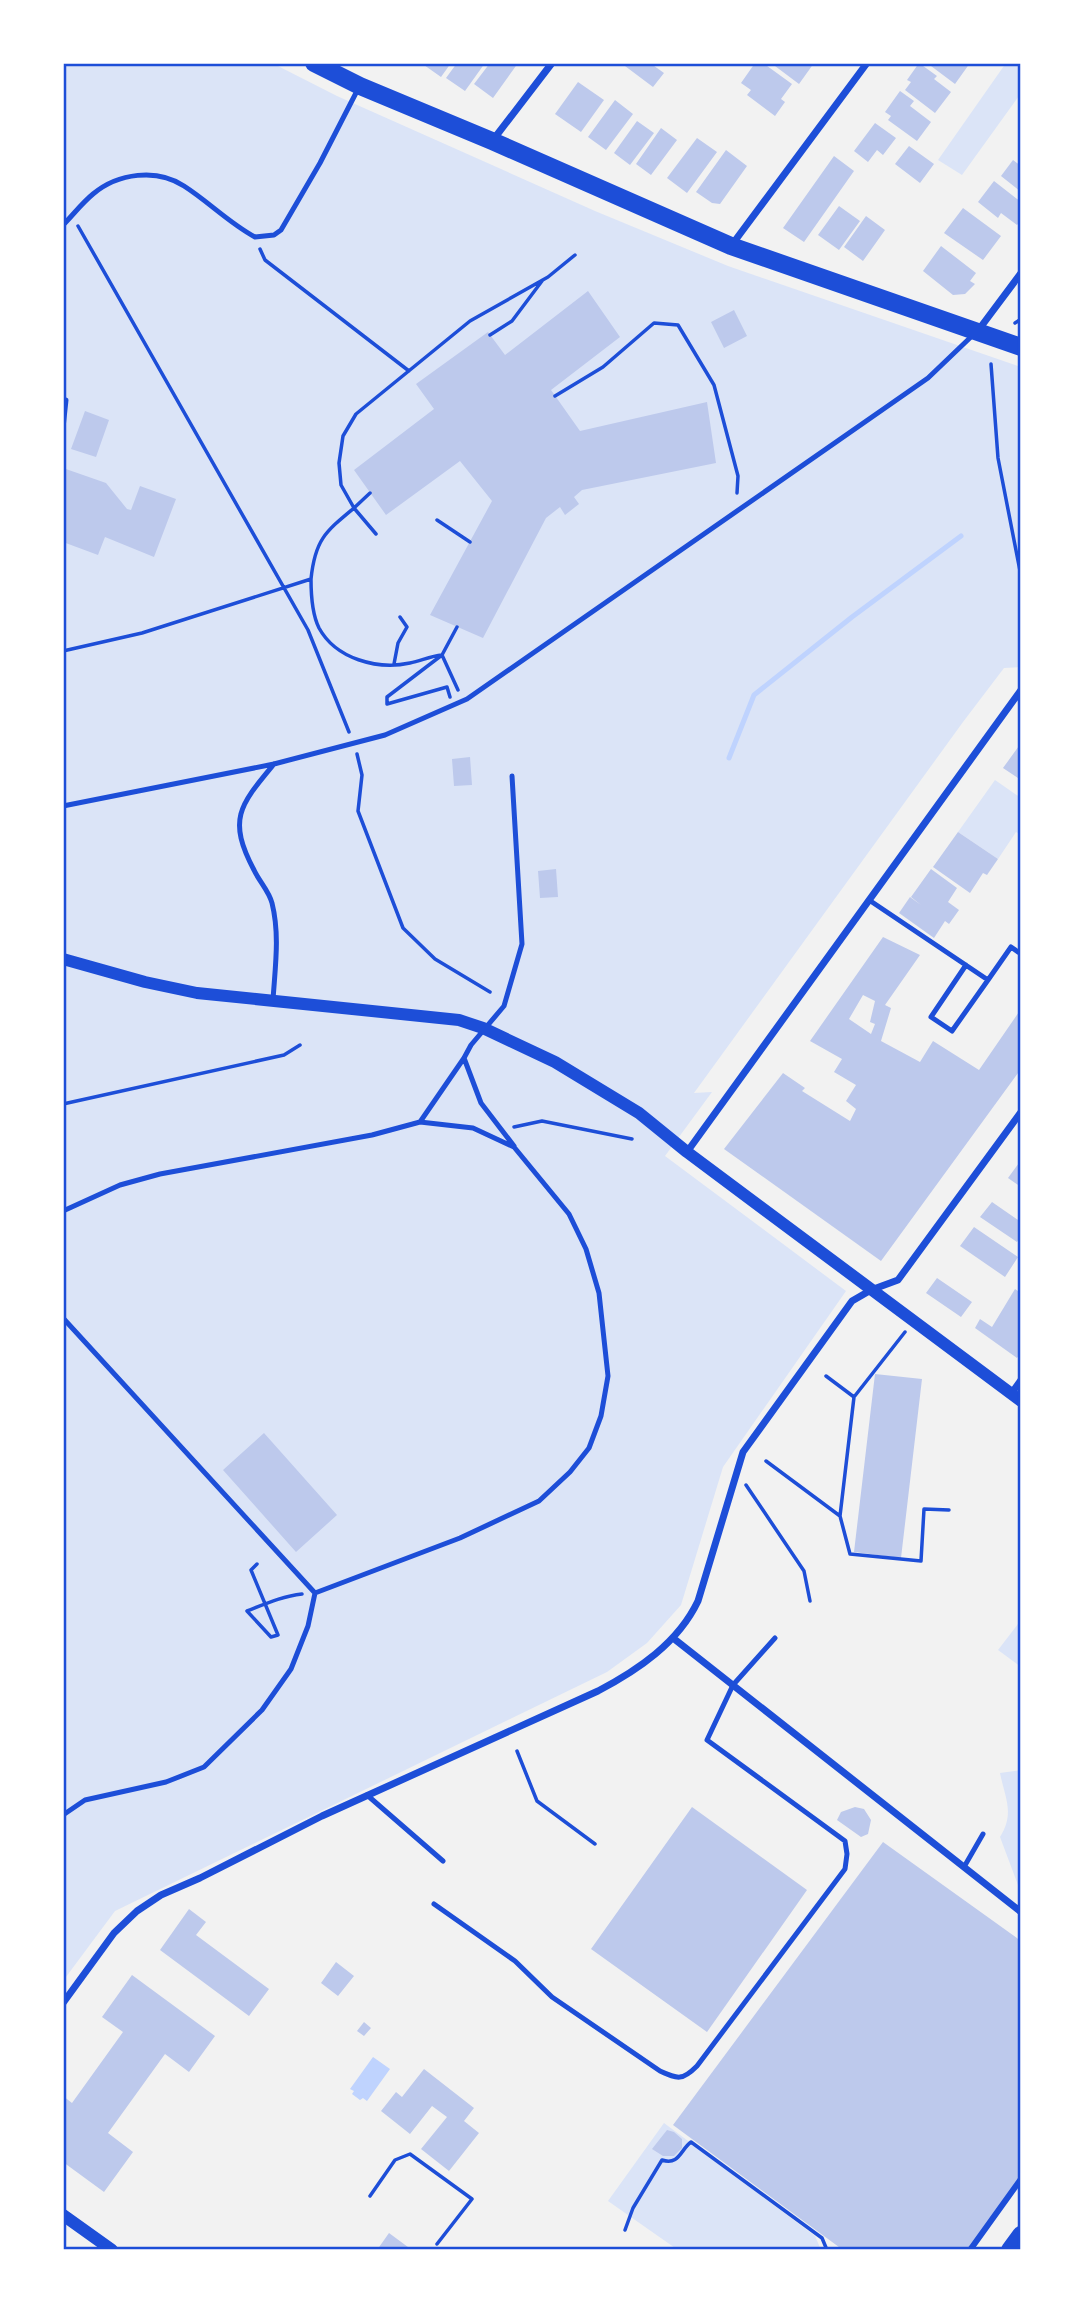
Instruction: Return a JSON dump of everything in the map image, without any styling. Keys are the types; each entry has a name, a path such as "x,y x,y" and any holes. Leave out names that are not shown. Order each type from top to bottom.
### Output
{"main road":[{"path":"313,63 360,86 731,246 1021,347"},
{"path":"1010,2250 1021,2235"}],"street":[{"path":"492,141 552,63"},
{"path":"731,246 867,63"},
{"path":"976,332 1021,273"},
{"path":"687,1152 1021,691"},
{"path":"63,959 145,982 197,993 459,1020 483,1028 555,1062 639,1113 687,1152 1016,1397 1021,1380"},
{"path":"63,2003 114,1933 137,1911 161,1895 367,1795 630,1674 673,1637 690,1618 698,1601 743,1452 852,1301 871,1290 898,1280 1021,1112"},
{"path":"673,1637 1021,1912"},
{"path":"970,2250 1021,2179"},
{"path":"63,2216 112,2250"}],"lane":[{"path":"63,225 94,193 116,180 150,174 168,177 183,185 255,237 274,235 281,230 320,163 360,86"},
{"path":"63,806 274,764 385,735 467,699 928,377 976,332"},
{"path":"63,400 66,401 63,428"},
{"path":"272,1001 277,948 275,917 271,899 240,842 238,821 247,797 274,764"},
{"path":"420,1122 483,1028 504,1006 522,944 512,776"},
{"path":"869,900 988,980"},
{"path":"966,965 931,1017 952,1031 1011,947 1021,954"},
{"path":"315,1593 460,1538 539,1501 570,1472 589,1448 601,1416 608,1376 599,1293 586,1249 569,1213 481,1103 464,1058"},
{"path":"63,1211 120,1185 160,1174 372,1135 420,1122 473,1128 514,1147"},
{"path":"63,1318 315,1593"},
{"path":"63,1815 85,1800 166,1782 204,1767 262,1710 291,1669 308,1626 315,1593"},
{"path":"434,1904 515,1961 552,1997 660,2071 676,2078 687,2076 845,1869 845,1841 707,1740 733,1685 775,1638"},
{"path":"367,1795 443,1861"},
{"path":"964,1867 983,1833"}],"path":[{"path":"72,216 308,630 349,732"},
{"path":"255,237 265,260 410,371"},
{"path":"376,534 354,508 341,485 339,463 343,436 356,414 470,321 543,280 575,255"},
{"path":"490,335 512,321 543,280"},
{"path":"1015,323 1021,318"},
{"path":"555,396 603,367 654,323 678,325 714,385 738,476 737,493"},
{"path":"991,364 998,458 1021,576"},
{"path":"370,493 328,530 313,555 311,579 313,607 318,626 328,640 346,655 382,665 410,663 442,655"},
{"path":"437,520 470,542"},
{"path":"63,651 142,633 311,579"},
{"path":"394,664 398,643 407,627 400,617"},
{"path":"453,705 447,687 387,704 387,697 442,655 457,627"},
{"path":"442,655 457,689 467,699"},
{"path":"358,754 362,775 358,811 404,928 435,958 490,992"},
{"path":"63,1104 284,1055 300,1045"},
{"path":"503,1132 520,1124 542,1121 632,1139"},
{"path":"906,1330 854,1397 840,1516 850,1555 921,1561 924,1509 949,1510"},
{"path":"825,1376 854,1397"},
{"path":"766,1461 840,1516"},
{"path":"746,1485 804,1571 810,1601"},
{"path":"257,1564 251,1570 265,1604 274,1625 278,1635 271,1637 247,1611 265,1604 291,1595 315,1593"},
{"path":"517,1751 537,1801 595,1844"},
{"path":"625,2230 633,2208 663,2160 668,2162 678,2159 691,2142 822,2238 827,2250"},
{"path":"370,2196 395,2160 410,2154 420,2161 472,2199 437,2244"}],"shaded area":[{"path":"63,63 272,63 337,96 595,211 728,266 1021,367 1021,667 1004,668 963,722 694,1093 712,1092 665,1156 846,1291 723,1467 681,1605 647,1643 607,1672 115,1911 63,1981"},
{"path":"1006,63 1021,63 1021,93 962,175 938,160"},
{"path":"995,780 1021,798 1021,835 1016,832 998,859 958,832"},
{"path":"1021,1620 1021,1667 998,1650"},
{"path":"1021,1770 1021,1893 1000,1837 1008,1813 1000,1773"},
{"path":"664,2123 815,2236 821,2250 678,2250 608,2201"}],"water":[{"path":"373,2057 390,2069 367,2101 363,2098 360,2100 350,2089"}],"building":[{"path":"451,63 441,77 424,65"},
{"path":"457,63 485,63 465,91 446,78"},
{"path":"490,63 518,63 493,98 474,84"},
{"path":"621,63 650,63 664,73 653,87"},
{"path":"755,63 763,63 792,84 781,99 785,102 775,116 747,95 751,90 741,83"},
{"path":"771,63 814,63 799,84"},
{"path":"919,63 937,76 934,79 951,92 935,113 905,90 911,82 907,80"},
{"path":"927,63 970,63 955,84"},
{"path":"578,82 604,100 581,132 555,114"},
{"path":"900,91 914,101 910,106 931,122 917,141 888,120 891,116 885,112"},
{"path":"615,100 633,114 606,150 588,137"},
{"path":"637,121 654,133 630,165 614,153"},
{"path":"875,123 896,138 883,155 877,150 868,162 854,151"},
{"path":"661,128 677,140 651,175 636,164"},
{"path":"697,138 717,152 687,193 667,178"},
{"path":"909,146 934,164 920,183 895,164"},
{"path":"726,150 747,166 720,204 712,203 696,192"},
{"path":"834,156 854,171 804,242 783,228"},
{"path":"1013,160 1021,166 1021,192 1001,176"},
{"path":"994,181 1021,202 1021,221 1017,225 1001,213 998,218 978,202"},
{"path":"839,206 860,221 839,250 818,235"},
{"path":"963,208 1001,236 983,260 944,233"},
{"path":"866,216 885,230 863,261 844,247"},
{"path":"941,246 976,273 970,281 975,284 965,294 953,295 923,271"},
{"path":"588,291 620,337 551,390 580,431 707,402 716,463 582,490 574,497 579,504 565,515 560,507 546,518 483,638 430,615 492,501 460,461 386,515 354,470 434,409 416,384 488,332 505,355"},
{"path":"734,310 747,336 724,348 711,322"},
{"path":"85,411 109,420 96,457 71,449"},
{"path":"63,468 106,483 127,509 131,510 140,486 176,499 154,557 105,537 98,555 63,542"},
{"path":"1021,743 1021,780 1003,768"},
{"path":"470,757 472,785 454,786 452,759"},
{"path":"958,832 998,859 987,875 983,873 970,893 933,867"},
{"path":"556,869 558,897 540,898 538,871"},
{"path":"931,869 957,888 948,902 959,910 949,924 945,921 934,938 899,913 910,897 921,905 911,897"},
{"path":"883,937 920,955 885,1005 891,1008 881,1041 920,1062 933,1041 979,1070 1021,1009 1021,1069 881,1261 724,1149 783,1073 805,1088 802,1091 850,1121 856,1109 846,1101 856,1085 834,1072 842,1059 810,1041","holes":["863,995 875,1001 870,1022 875,1024 871,1034 849,1019"]},
{"path":"1019,1163 1021,1165 1021,1187 1008,1178"},
{"path":"992,1202 1021,1222 1021,1236 1017,1242 980,1217"},
{"path":"974,1227 1018,1257 1005,1277 960,1246"},
{"path":"937,1278 972,1302 961,1317 926,1293"},
{"path":"1015,1289 1021,1293 1021,1353 1017,1358 975,1328 980,1319 992,1327"},
{"path":"875,1374 922,1379 901,1558 854,1552"},
{"path":"264,1433 337,1515 296,1552 223,1470"},
{"path":"692,1807 807,1890 707,2032 591,1949"},
{"path":"855,1807 864,1809 871,1820 868,1834 861,1837 837,1820 841,1812"},
{"path":"883,1842 1021,1941 1021,2179 970,2250 843,2250 673,2125"},
{"path":"189,1909 206,1922 196,1935 269,1989 249,2016 160,1950"},
{"path":"336,1962 354,1976 338,1996 321,1983"},
{"path":"132,1975 215,2036 189,2072 165,2054 108,2133 133,2152 104,2192 63,2162 63,2096 72,2103 123,2032 102,2017"},
{"path":"364,2022 371,2028 364,2036 357,2031"},
{"path":"424,2069 474,2108 464,2121 479,2133 449,2171 421,2149 447,2117 432,2106 410,2134 381,2111 396,2092 402,2097"},
{"path":"667,2130 682,2139 682,2148 674,2156 663,2156 652,2149"},
{"path":"389,2233 412,2250 377,2250"}],"waterway":[{"path":"729,758 754,695 852,617 961,536"}]}
